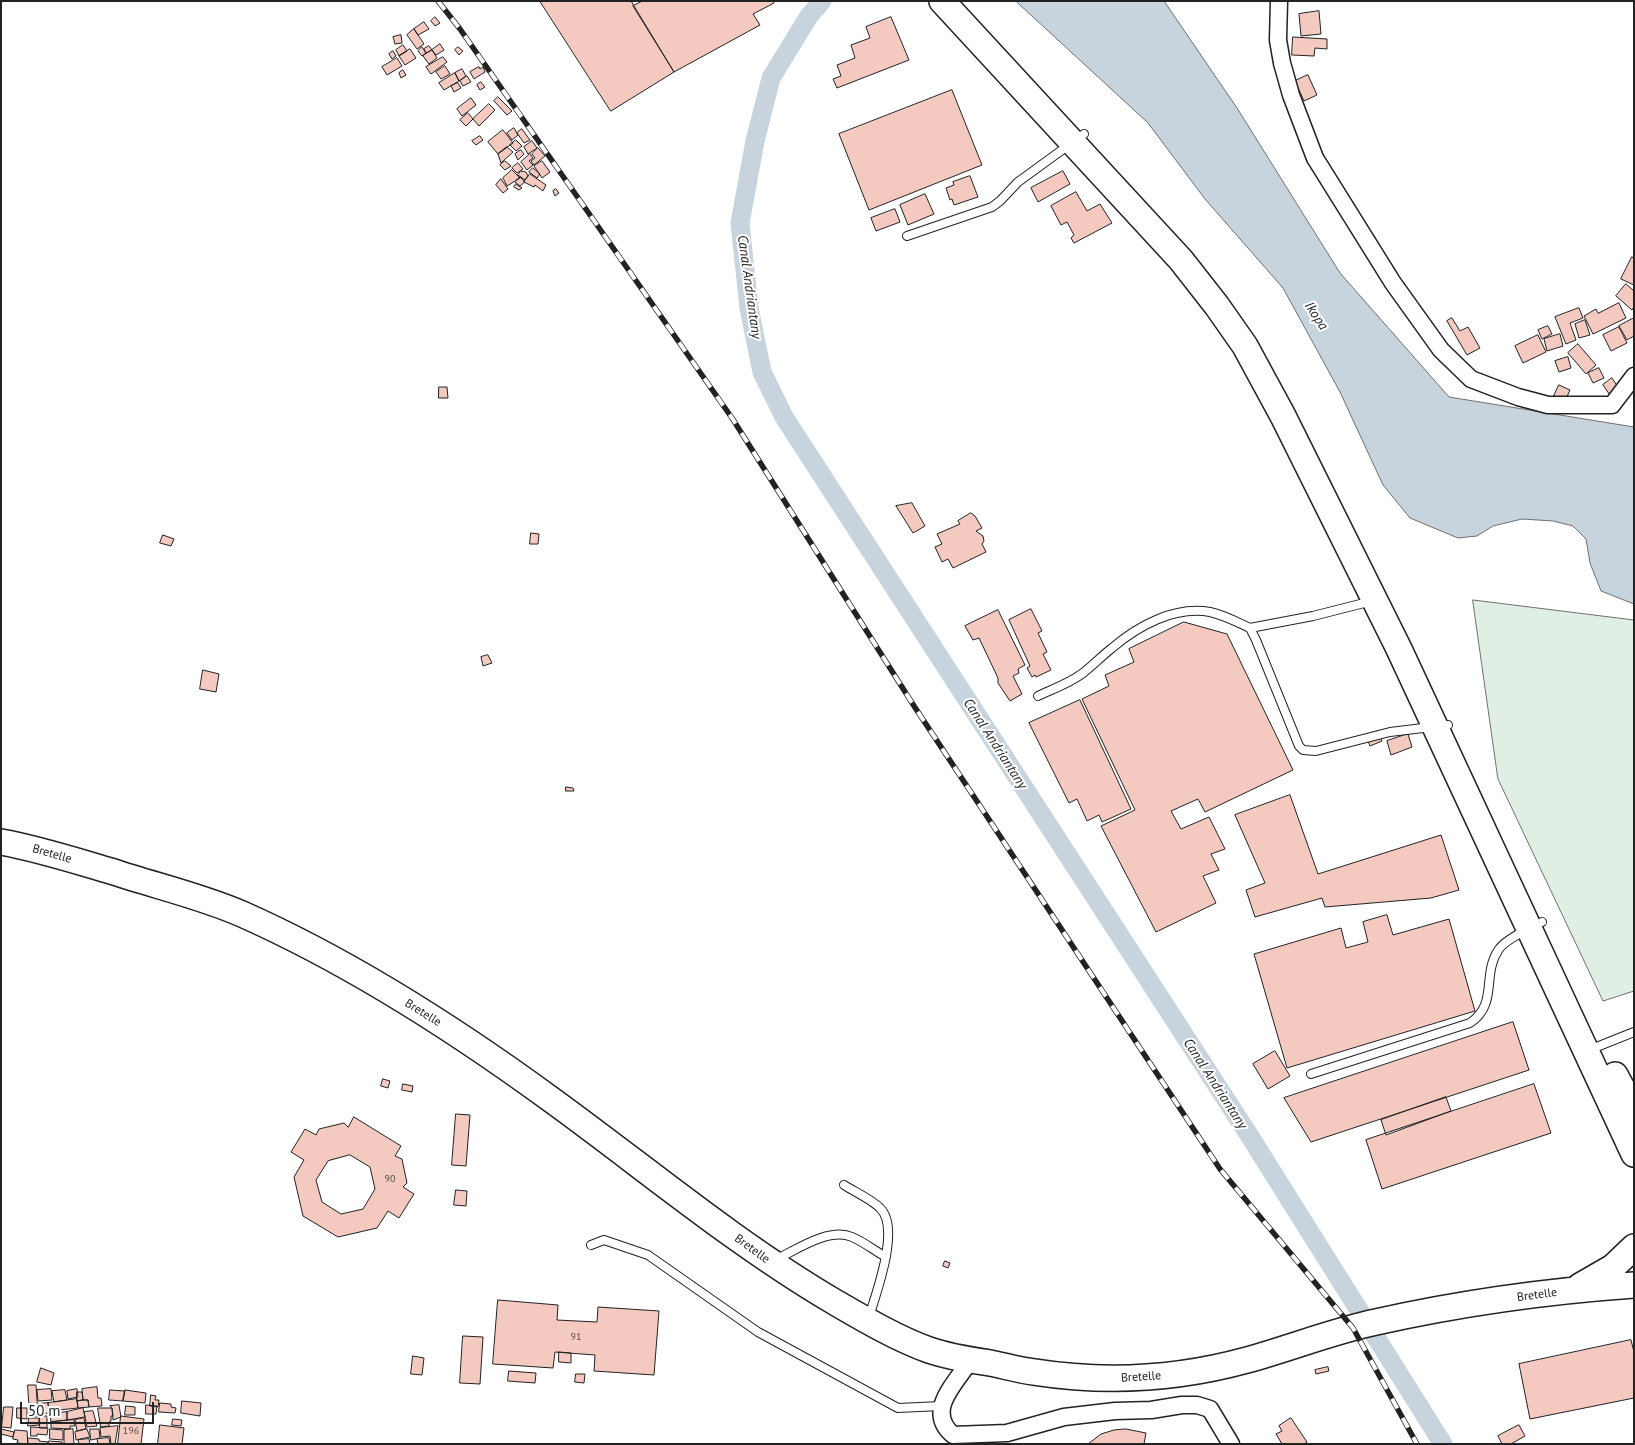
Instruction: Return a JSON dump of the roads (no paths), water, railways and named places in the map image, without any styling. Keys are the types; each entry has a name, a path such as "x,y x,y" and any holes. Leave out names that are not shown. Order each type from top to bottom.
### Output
{"main road":[{"path":"942,1 1078,139 1142,196 1228,301 1260,350 1295,413 1410,645 1442,726"},
{"path":"959,1 1181,260 1217,306 1245,346 1265,380 1442,726 1594,1048 1634,1154"},
{"name":"Bretelle","path":"1,842 35,848 212,903 239,913 325,956 428,1015 490,1057 770,1262 868,1321 929,1350 970,1361 1071,1377 1116,1379 1154,1377 1204,1370 1244,1361 1374,1322 1461,1305 1574,1290 1634,1285"},
{"path":"1594,1048 1634,1110"},
{"path":"1574,1290 1613,1267 1634,1247"}],"street":[{"path":"1279,1 1278,40 1282,63 1291,95 1315,158 1393,282 1441,350 1471,379 1518,397 1548,405 1612,405 1634,376"},
{"path":"970,1361 941,1406 941,1419 945,1428 953,1435 1008,1433 1064,1417 1197,1405 1210,1409 1231,1444"}],"lane":[{"path":"906,236 992,207 1018,182 1078,139"},
{"path":"1038,696 1080,675 1113,647 1139,629 1170,615 1188,610 1212,612 1250,628 1313,616 1377,599"},
{"path":"1250,628 1299,746 1303,750 1316,751 1390,732 1442,726"},
{"path":"1311,1074 1470,1023 1484,1011 1494,956 1500,947 1536,925"},
{"path":"1594,1048 1634,1032"},
{"path":"844,1185 880,1208 887,1218 889,1235 886,1257 868,1321"},
{"path":"770,1262 823,1236 839,1234 852,1236 886,1257"},
{"path":"591,1245 604,1240 648,1255 758,1332 898,1408 941,1406"}],"water":[{"name":"Ikopa","path":"1016,1 1164,1 1237,108 1340,273 1449,397 1634,427 1634,604 1601,591 1590,563 1586,539 1573,526 1553,521 1522,519 1493,526 1477,536 1458,538 1410,518 1383,485 1340,392 1283,288 1205,199 1148,123"}],"waterway":[{"name":"Canal Andriantany","path":"822,1 809,16 771,78 755,141 740,223 749,308 762,372 784,417 1249,1135 1443,1444"}],"railway":[{"path":"438,1 460,29 732,418 914,706 1220,1169 1353,1328 1417,1444"}]}
